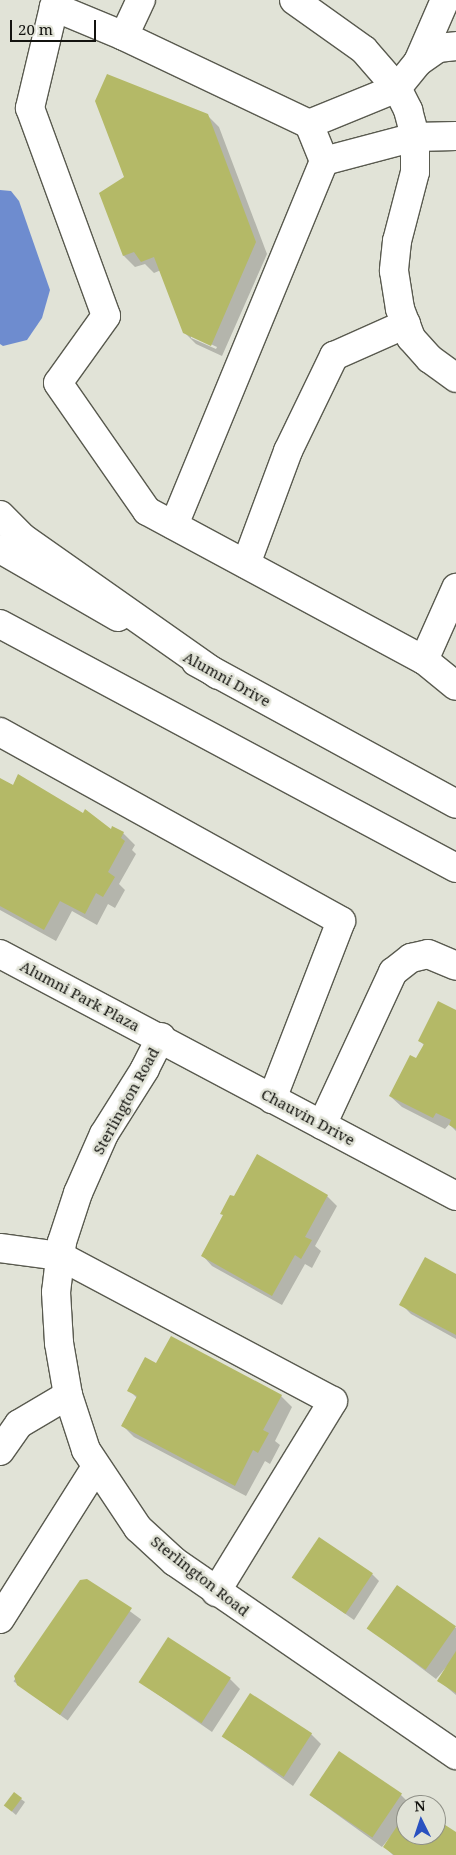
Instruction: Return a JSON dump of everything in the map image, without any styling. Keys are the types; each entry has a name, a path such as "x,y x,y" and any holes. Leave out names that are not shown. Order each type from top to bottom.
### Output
{"main road":[{"path":"124,36 141,0"},
{"path":"294,0 364,50 397,88 408,110 415,137 415,172 398,241 394,271 411,338 430,359 456,378"},
{"path":"309,124 397,88 418,62 445,0"},
{"path":"174,525 324,161 309,124 124,36 54,7 30,108 106,316 58,383 147,511 424,660 456,686"},
{"path":"418,62 438,48 456,46"},
{"path":"324,161 415,137 456,136"},
{"path":"246,564 288,451 334,356 406,324"},
{"path":"0,515 23,538 218,675"},
{"name":"Alumni Drive","path":"0,550 218,675 456,804"},
{"path":"424,660 456,588"},
{"path":"0,624 456,868"},
{"path":"0,732 341,921 272,1099"},
{"name":"Alumni Park Plaza","path":"0,954 161,1038"},
{"path":"322,1125 393,972 411,958 428,954 456,966"},
{"name":"Chauvin Drive","path":"161,1038 456,1196"},
{"name":"Sterlington Road","path":"161,1038 146,1069 104,1134 78,1193 60,1256 56,1301 59,1343 68,1395 86,1450 138,1528 216,1592 456,1755"},
{"path":"0,1248 60,1256 333,1401 216,1592"},
{"path":"0,1451 19,1424 68,1395"},
{"path":"0,1619 96,1467"}],"water":[{"path":"0,190 11,191 19,201 50,290 42,318 27,340 3,346 0,344"}],"building":[{"path":"107,74 208,114 256,242 211,346 183,333 154,257 141,262 134,252 123,256 99,193 124,177 95,101"},
{"path":"18,774 83,813 85,809 111,829 112,826 124,832 121,838 125,841 108,872 115,877 103,897 96,893 85,914 60,901 44,930 0,906 0,778 13,785"},
{"path":"438,1001 456,1010 456,1129 449,1125 451,1120 436,1113 433,1118 389,1096 410,1055 416,1058 424,1044 418,1041"},
{"path":"257,1154 328,1195 305,1237 312,1240 301,1259 295,1255 272,1296 201,1256 223,1215 220,1214 230,1195 234,1196"},
{"path":"425,1257 456,1274 456,1335 399,1305"},
{"path":"171,1336 282,1395 263,1430 269,1433 258,1453 253,1450 235,1486 121,1426 137,1396 127,1391 145,1357 156,1363"},
{"path":"319,1537 373,1573 345,1614 292,1578"},
{"path":"87,1579 132,1608 60,1715 17,1685 14,1676 80,1580"},
{"path":"397,1585 456,1626 426,1670 367,1628"},
{"path":"168,1637 231,1678 201,1723 139,1682"},
{"path":"456,1651 456,1693 437,1681"},
{"path":"250,1693 312,1733 284,1777 222,1737"},
{"path":"339,1751 402,1793 396,1795 396,1802 372,1837 309,1795"},
{"path":"14,1792 22,1798 12,1812 4,1806"},
{"path":"446,1826 456,1832 456,1855 394,1855 383,1847 396,1828 396,1845 446,1845"}]}
